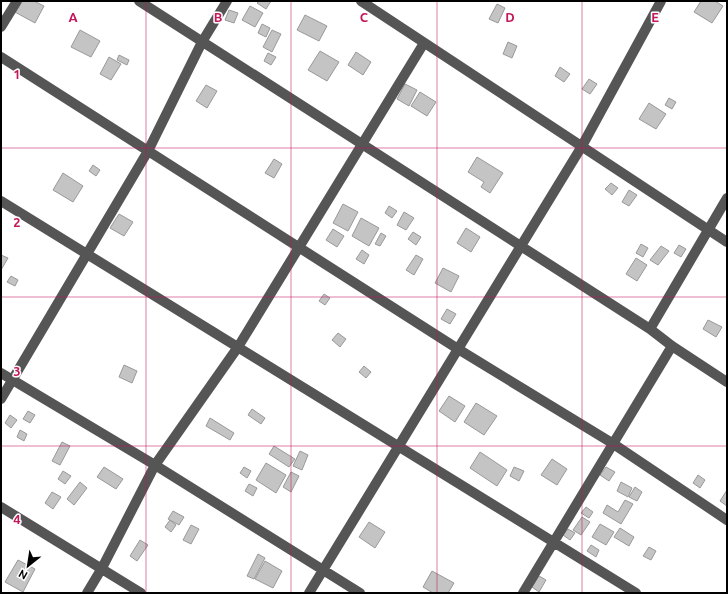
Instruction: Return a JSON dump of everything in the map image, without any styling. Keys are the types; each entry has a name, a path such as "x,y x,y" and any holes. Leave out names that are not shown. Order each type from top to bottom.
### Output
{"street":[{"path":"1,27 17,1"},
{"path":"138,1 650,329 672,346 727,382"},
{"path":"1,399 148,151 202,42 227,1"},
{"path":"361,1 727,242"},
{"path":"309,593 582,146 661,1"},
{"path":"87,593 102,568 155,465 238,347 424,42"},
{"path":"1,57 458,349 612,443 727,520"},
{"path":"650,329 727,198"},
{"path":"1,201 636,593"},
{"path":"523,593 612,443 672,346"},
{"path":"1,373 155,465 360,593"},
{"path":"1,507 141,593"}],"building":[{"path":"19,1 34,1 44,6 35,23 13,11"},
{"path":"259,1 271,1 266,9 257,3"},
{"path":"701,1 715,1 723,6 712,23 694,12"},
{"path":"497,4 505,8 498,23 489,19"},
{"path":"250,6 263,13 255,27 242,20"},
{"path":"229,10 238,13 234,23 225,20"},
{"path":"305,15 327,26 319,41 297,30"},
{"path":"262,24 270,28 266,37 258,33"},
{"path":"80,30 100,41 91,57 71,47"},
{"path":"272,30 281,34 272,52 263,47"},
{"path":"508,42 517,46 512,58 503,54"},
{"path":"320,51 339,62 327,81 308,70"},
{"path":"356,52 371,62 363,75 348,65"},
{"path":"268,53 276,57 271,65 264,61"},
{"path":"119,55 129,60 127,65 117,60"},
{"path":"109,57 121,64 111,80 100,74"},
{"path":"560,67 570,74 564,82 555,76"},
{"path":"589,79 597,84 590,94 582,89"},
{"path":"405,84 417,90 409,106 397,99"},
{"path":"206,85 217,91 207,108 196,101"},
{"path":"420,92 436,102 427,116 411,106"},
{"path":"669,98 676,102 672,109 665,105"},
{"path":"649,103 666,114 656,129 639,119"},
{"path":"477,157 503,173 490,193 481,187 484,182 468,172"},
{"path":"274,159 282,164 274,178 265,173"},
{"path":"93,165 100,170 96,176 89,171"},
{"path":"63,173 83,186 73,202 53,190"},
{"path":"611,183 618,188 612,195 605,189"},
{"path":"629,190 637,195 629,206 622,202"},
{"path":"343,204 358,212 348,231 333,223"},
{"path":"389,206 397,211 392,218 385,213"},
{"path":"404,212 414,218 406,230 397,225"},
{"path":"119,214 133,222 124,236 110,228"},
{"path":"361,218 379,228 369,246 352,236"},
{"path":"466,228 480,237 471,252 457,243"},
{"path":"333,229 344,236 337,247 326,240"},
{"path":"413,232 421,237 416,245 408,239"},
{"path":"381,233 386,236 380,246 375,244"},
{"path":"641,244 648,248 643,257 636,253"},
{"path":"679,245 686,249 681,257 674,253"},
{"path":"661,246 669,251 658,265 650,260"},
{"path":"362,250 369,255 364,264 356,259"},
{"path":"1,255 8,258 1,270"},
{"path":"416,255 423,259 414,275 406,270"},
{"path":"636,258 647,265 637,281 626,274"},
{"path":"443,268 459,276 451,292 435,283"},
{"path":"11,276 18,280 15,286 7,282"},
{"path":"324,294 330,298 325,305 319,301"},
{"path":"447,309 456,314 450,324 441,319"},
{"path":"708,320 722,327 716,337 703,329"},
{"path":"338,333 346,339 340,347 332,340"},
{"path":"124,365 137,371 132,383 119,377"},
{"path":"364,366 371,372 366,378 359,372"},
{"path":"449,396 465,406 455,422 439,411"},
{"path":"476,403 497,416 484,435 464,422"},
{"path":"252,409 265,418 261,424 248,415"},
{"path":"28,411 35,415 30,423 23,419"},
{"path":"10,415 17,420 11,428 5,423"},
{"path":"210,418 234,433 230,440 206,426"},
{"path":"20,430 27,434 24,441 17,437"},
{"path":"62,442 70,446 60,465 52,461"},
{"path":"274,446 295,459 289,467 269,454"},
{"path":"300,451 308,455 302,470 293,466"},
{"path":"480,452 507,470 497,486 470,468"},
{"path":"552,459 567,469 557,485 541,475"},
{"path":"266,463 286,475 276,493 256,480"},
{"path":"104,467 123,479 116,489 97,477"},
{"path":"244,467 251,471 247,478 240,473"},
{"path":"514,467 524,471 519,481 510,476"},
{"path":"606,467 615,472 609,481 600,475"},
{"path":"63,471 71,476 65,484 58,479"},
{"path":"291,472 299,476 291,492 283,487"},
{"path":"698,475 705,480 700,488 693,483"},
{"path":"80,482 87,488 74,505 67,499"},
{"path":"621,482 632,488 628,497 617,491"},
{"path":"249,484 257,488 253,496 245,491"},
{"path":"635,487 642,492 637,501 629,497"},
{"path":"727,490 727,506 720,501"},
{"path":"52,492 61,497 53,509 45,503"},
{"path":"625,500 633,504 621,524 603,513 607,505 618,512"},
{"path":"586,507 593,512 589,518 581,513"},
{"path":"173,511 184,517 179,525 168,519"},
{"path":"582,517 590,522 581,535 573,530"},
{"path":"170,520 176,525 171,532 165,527"},
{"path":"369,522 385,532 375,548 359,537"},
{"path":"600,524 614,532 606,545 592,537"},
{"path":"191,525 199,529 191,544 183,540"},
{"path":"620,528 634,537 629,546 614,537"},
{"path":"568,529 575,533 570,540 563,535"},
{"path":"140,540 148,545 137,561 130,556"},
{"path":"591,545 599,550 596,557 587,551"},
{"path":"649,547 656,551 651,560 643,556"},
{"path":"258,554 265,558 254,579 247,576"},
{"path":"18,560 35,569 23,592 5,582"},
{"path":"265,561 282,571 273,588 255,579"},
{"path":"432,571 454,583 448,593 433,593 423,587"},
{"path":"539,576 546,580 539,592 532,587"}]}
